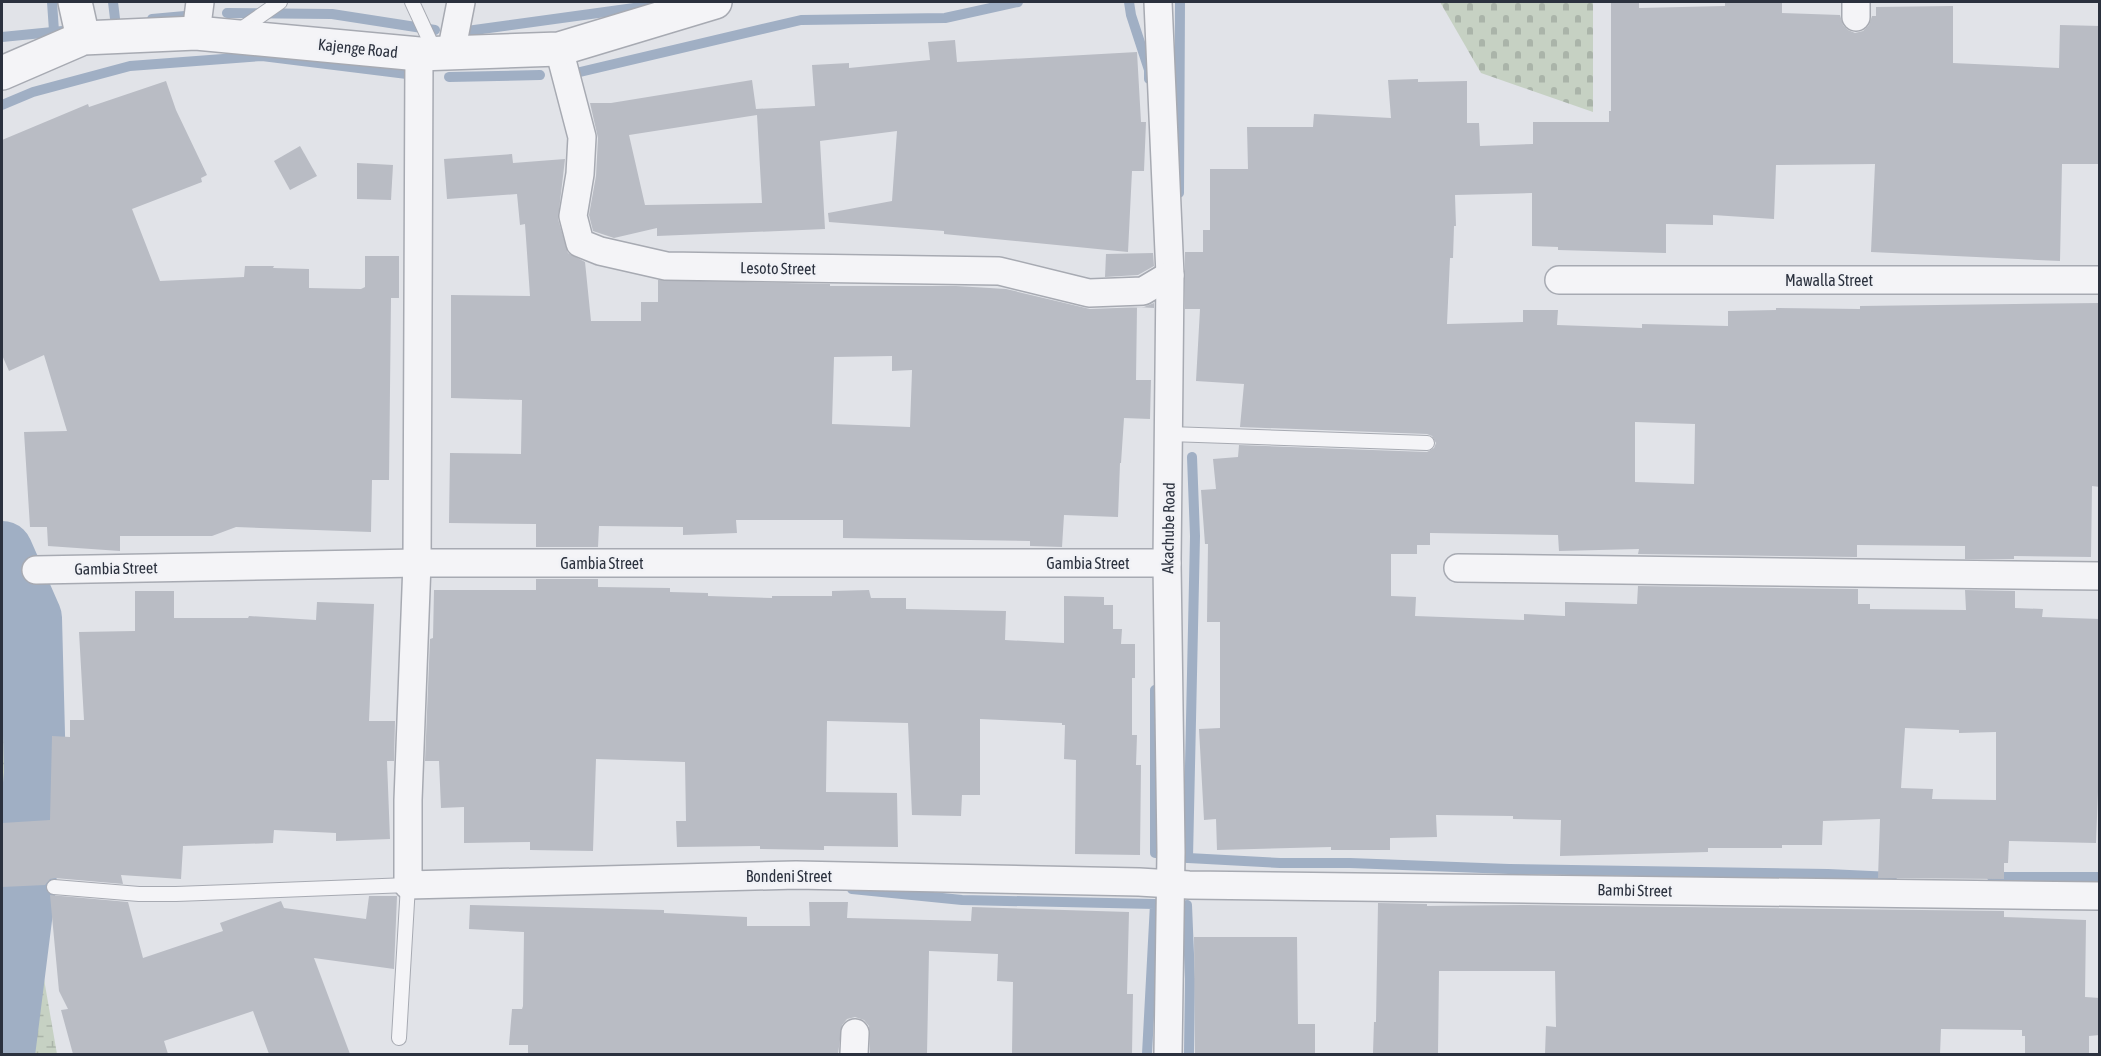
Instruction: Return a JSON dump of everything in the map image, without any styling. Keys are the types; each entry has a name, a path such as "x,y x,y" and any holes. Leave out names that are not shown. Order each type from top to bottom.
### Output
{"street":[{"path":"408,885 408,800 435,54 460,2"},
{"name":"Kajenge Road","path":"2,73 80,19 198,17 233,35 435,54 559,49 715,2"},
{"name":"Akachube Road","path":"1158,2 1170,275 1167,563 1170,883 1168,1054"},
{"name":"Lesoto Street","path":"559,49 582,137 580,174 573,216 580,243 600,251 666,266 999,271 1089,293 1143,291 1170,275"},
{"name":"Mawalla Street","path":"1559,280 2100,280"},
{"name":"Gambia Street","path":"36,570 417,563 1167,563"},
{"path":"1458,568 2100,576"},
{"name":"Bondeni Street","path":"408,885 796,875 1170,883"},
{"name":"Bambi Street","path":"1170,883 2100,896"}],"lane":[{"path":"233,35 280,2"},
{"path":"412,2 435,54"},
{"path":"1169,435 1427,443"},
{"path":"54,887 139,894 176,894 408,885 399,1038"}],"green space":[{"path":"1440,2 1593,2 1593,112 1481,73"},
{"path":"3,520 53,659 28,887 57,1054 2,1054"}],"building":[{"path":"1611,2 1639,2 1639,8 1725,6 1725,2 1782,2 1782,13 1840,15 1843,25 1855,33 1863,31 1869,25 1872,16 1876,16 1876,7 1953,6 1953,63 2059,68 2060,25 2100,26 2100,164 2062,164 2060,261 1871,252 1875,164 1776,165 1774,219 1713,215 1713,225 1666,224 1666,253 1558,250 1558,247 1532,246 1532,193 1455,195 1456,226 1454,226 1453,258 1450,258 1447,324 1523,322 1523,310 1558,310 1557,325 1642,328 1642,324 1728,326 1728,311 1776,310 1776,308 1860,309 1860,306 2100,303 2100,487 2092,486 2091,557 2014,556 2014,559 1965,559 1965,546 1857,545 1857,557 1638,554 1639,549 1559,551 1558,535 1430,533 1430,545 1417,545 1417,554 1391,554 1391,596 1416,597 1415,616 1524,620 1524,614 1565,616 1565,602 1637,604 1638,586 1858,589 1858,604 1870,604 1870,609 1966,610 1965,590 2015,591 2015,608 2043,609 2042,617 2100,619 2100,741 2096,843 2009,841 2008,863 2004,863 2004,879 1878,878 1880,819 1823,821 1822,845 1782,845 1782,848 1708,848 1708,852 1560,856 1561,820 1513,819 1513,816 1436,815 1437,837 1390,838 1390,850 1331,850 1331,847 1217,850 1216,819 1204,820 1199,729 1220,728 1220,622 1207,622 1208,544 1205,544 1201,490 1216,489 1213,459 1238,457 1239,445 1427,452 1434,448 1436,443 1432,436 1427,434 1240,427 1244,384 1196,381 1200,309 1185,309 1185,252 1203,252 1203,230 1210,230 1210,169 1248,169 1247,127 1313,127 1314,114 1391,118 1388,80 1467,81 1467,123 1479,123 1480,146 1533,144 1533,122 1609,122 1609,111 1611,111","holes":["1635,422 1695,424 1694,484 1635,482","1905,728 1959,730 1959,733 1996,732 1996,800 1932,799 1933,789 1901,788"]},
{"path":"955,40 957,62 1137,52 1141,122 1146,122 1144,171 1132,171 1128,252 944,234 944,231 829,222 828,213 892,201 897,131 820,141 825,229 657,236 657,228 614,238 593,231 589,215 596,176 598,138 590,103 611,103 752,80 756,109 815,106 812,65 849,63 849,68 930,60 928,42","holes":["757,115 762,203 645,205 629,135"]},
{"path":"166,81 176,110 207,175 201,178 202,182 132,209 160,281 244,277 245,266 274,266 273,268 309,269 309,288 361,289 365,287 365,256 399,256 399,298 391,298 389,480 372,480 371,532 236,527 212,536 120,536 120,551 48,546 47,527 30,527 24,432 67,431 44,355 9,371 2,355 2,140 88,104 89,107"},
{"path":"300,146 317,176 290,190 274,161"},
{"path":"512,154 513,163 565,159 558,219 568,253 585,262 591,321 641,321 641,302 658,302 658,280 830,284 830,286 956,286 1006,289 1090,309 1137,307 1136,380 1151,380 1150,419 1124,418 1118,517 1064,515 1062,547 1030,546 1030,541 843,538 843,520 736,520 737,533 683,535 683,527 599,526 598,547 536,547 536,524 449,523 450,453 521,454 522,400 451,398 451,295 530,296 525,224 520,225 517,194 447,199 444,159","holes":["892,356 892,371 912,370 910,427 832,424 834,357"]},
{"path":"357,163 393,165 391,200 357,199"},
{"path":"1153,253 1154,266 1138,275 1105,277 1106,254"},
{"path":"1154,303 1154,308 1140,307"},
{"path":"536,579 598,579 598,587 670,588 670,592 708,593 708,596 772,598 772,596 832,596 832,591 869,590 871,598 906,598 906,609 1006,611 1005,640 1064,643 1064,596 1104,597 1104,605 1113,605 1113,629 1122,629 1121,644 1135,644 1135,678 1132,678 1132,735 1137,735 1136,765 1141,765 1140,855 1075,854 1076,760 1064,759 1065,725 980,719 980,795 962,795 961,816 912,815 908,723 827,721 826,792 897,793 898,847 824,846 824,850 760,849 760,846 677,847 676,821 686,821 685,762 596,759 593,851 530,850 530,842 464,843 464,807 441,808 439,761 425,761 434,590 536,590"},
{"path":"135,591 174,591 174,618 248,618 249,616 316,620 317,602 374,604 369,721 395,721 394,761 387,761 390,839 336,841 336,833 274,830 273,843 183,846 181,879 121,875 123,884 55,878 50,879 45,885 2,887 2,823 50,820 52,736 70,737 70,720 84,720 79,632 135,631"},
{"path":"50,895 128,902 143,958 223,931 220,923 281,901 284,908 366,919 369,896 397,896 394,969 314,958 350,1054 269,1054 253,1011 164,1041 168,1054 73,1054 61,1010 68,1009 59,991"},
{"path":"809,902 848,902 847,918 971,921 972,907 1129,912 1127,994 1133,994 1132,1054 1012,1054 1013,982 997,981 998,954 929,951 927,1054 870,1054 869,1026 864,1020 855,1017 847,1019 842,1025 838,1054 528,1054 528,1045 509,1045 512,1009 522,1009 523,1006 524,932 469,929 470,905 664,910 664,913 747,917 747,926 810,926"},
{"path":"1378,903 1427,904 1427,906 1520,905 2004,911 2004,917 2086,920 2085,997 2100,998 2100,1035 2089,1036 2089,1054 2025,1054 2025,1036 2022,1036 2022,1030 1941,1029 1940,1054 1545,1054 1546,1026 1556,1027 1555,971 1439,971 1438,1054 1373,1053 1374,1022 1376,1022"},
{"path":"1194,937 1297,937 1298,1024 1315,1024 1315,1054 1195,1054"}],"waterway":[{"path":"52,2 54,31"},
{"path":"109,27 116,27 113,2"},
{"path":"580,72 801,20 945,18 1018,2"},
{"path":"1129,2 1149,70 1149,79"},
{"path":"1179,193 1180,2"},
{"path":"467,31 656,5"},
{"path":"227,13 332,14 435,30"},
{"path":"152,19 196,15"},
{"path":"2,37 73,30"},
{"path":"2,105 33,92 130,66 262,56 407,74"},
{"path":"449,77 540,75"},
{"path":"1188,858 1195,536 1192,457"},
{"path":"2,552 31,618 35,773 24,895 4,1054"},
{"path":"1155,690 1155,853 1171,852 1188,858 1280,863 1892,877"},
{"path":"1992,877 2100,877"},
{"path":"852,889 962,900 1155,904 1147,1054"},
{"path":"1187,905 1190,979 1189,1054"}]}
